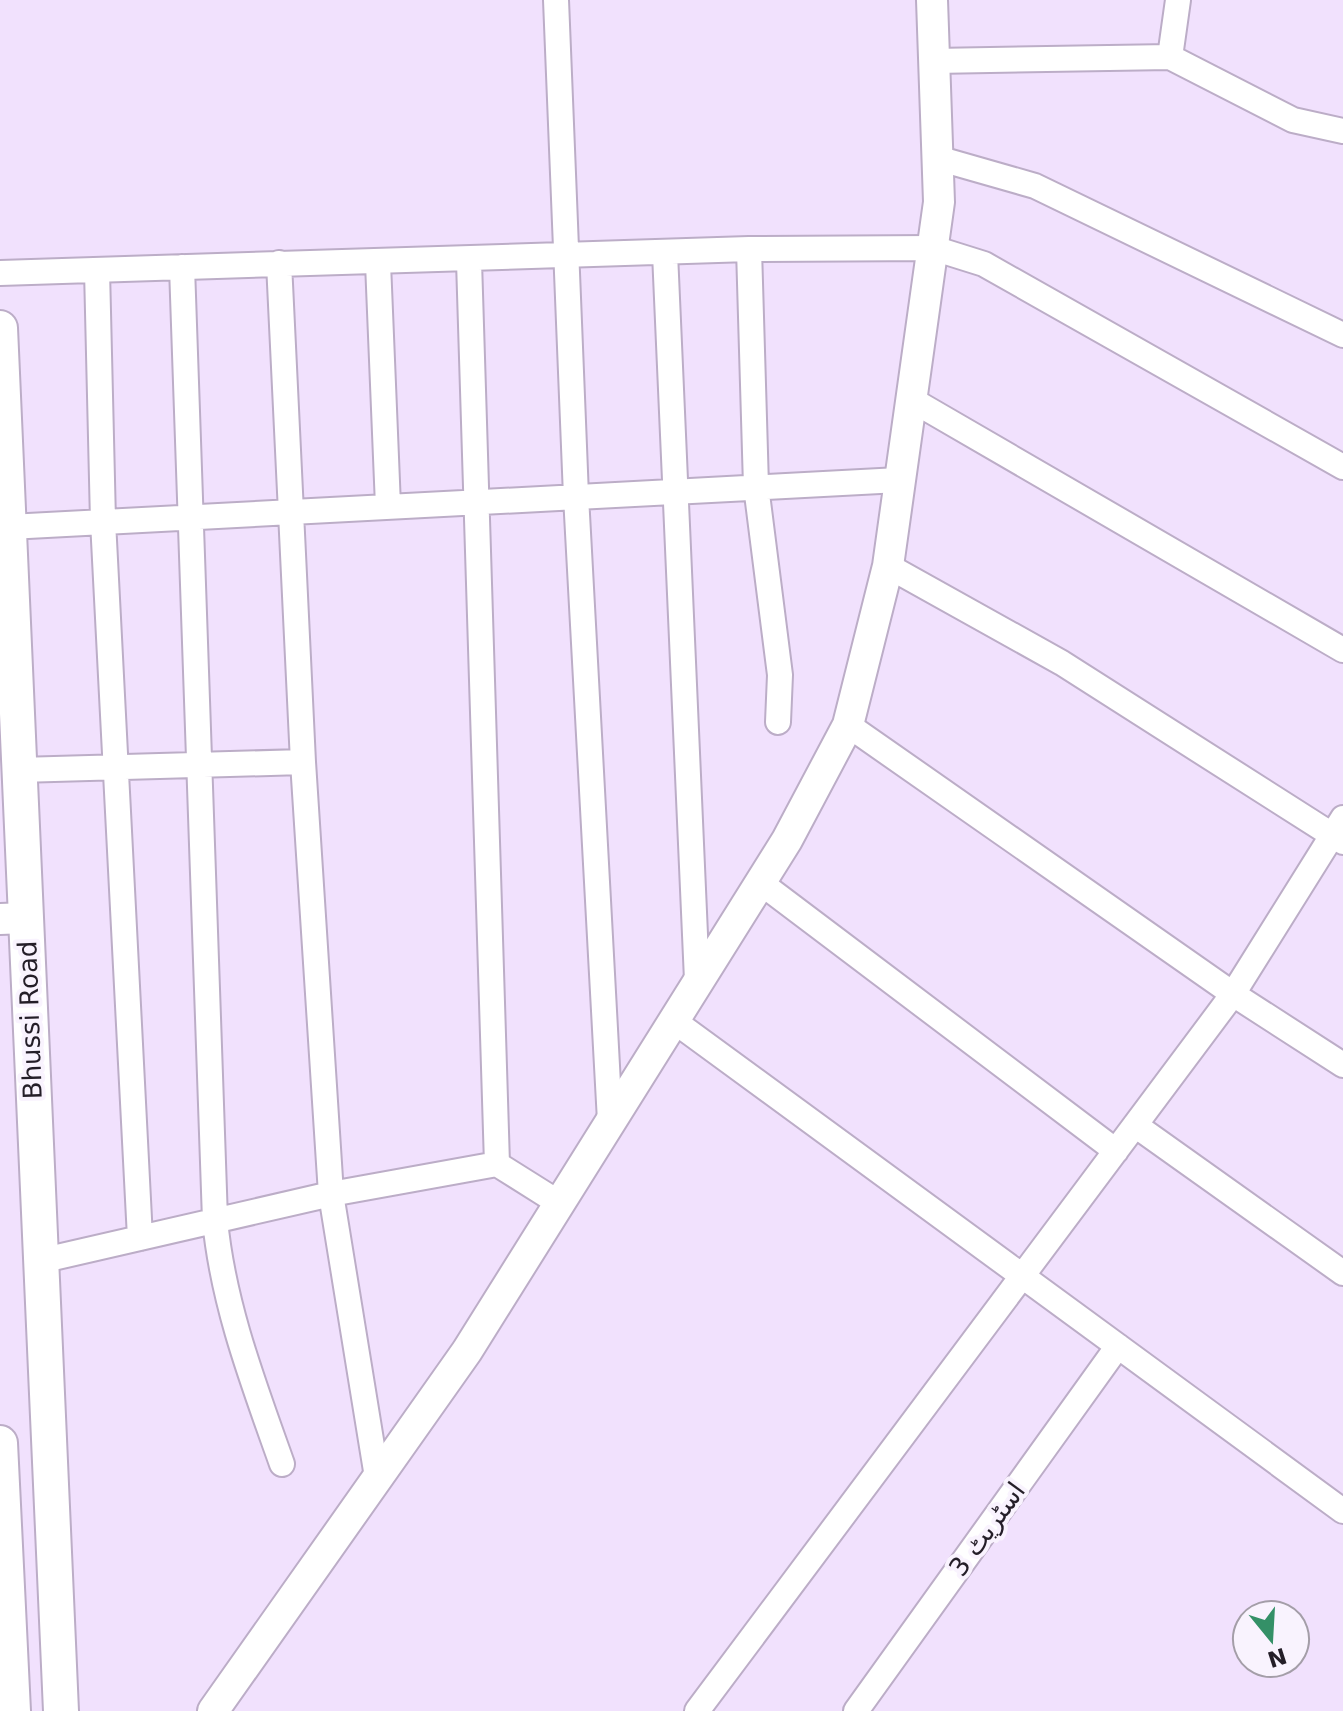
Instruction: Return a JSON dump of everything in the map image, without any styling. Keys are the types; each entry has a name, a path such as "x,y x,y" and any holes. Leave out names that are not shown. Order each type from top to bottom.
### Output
{"main road":[{"name":"Bhussi Road","path":"0,328 19,770 13,919 40,1261 61,1711"},
{"path":"0,1443 13,1711"}],"street":[{"path":"556,0 576,496 610,1121"},
{"path":"213,1711 467,1351 697,980 761,883 848,725 888,566 939,202 932,0"},
{"path":"1170,57 1178,0"},
{"path":"934,61 1170,57 1293,120 1343,131"},
{"path":"937,158 1035,186 1343,335"},
{"path":"0,273 279,263 469,261 749,249 933,248 984,264 1343,467"},
{"path":"749,249 756,486 780,675 778,722"},
{"path":"665,253 697,980"},
{"path":"469,261 479,502 497,1164"},
{"path":"279,263 303,762 331,1194 377,1477"},
{"path":"378,263 388,506"},
{"path":"182,267 188,516 215,1220 219,1263 247,1362 282,1464"},
{"path":"97,270 103,521 140,1238"},
{"path":"912,400 1343,650"},
{"path":"9,527 899,480"},
{"path":"697,1711 1233,994 1339,832 1062,663 888,566"},
{"path":"848,725 1233,994 1343,1065"},
{"path":"19,770 303,762"},
{"path":"761,883 1116,1151"},
{"path":"674,1021 1343,1511"},
{"path":"1135,1125 1343,1273"},
{"path":"40,1261 331,1194 497,1164 559,1203"},
{"name":"اسٹریٹ 3","path":"856,1711 1118,1346"}]}
